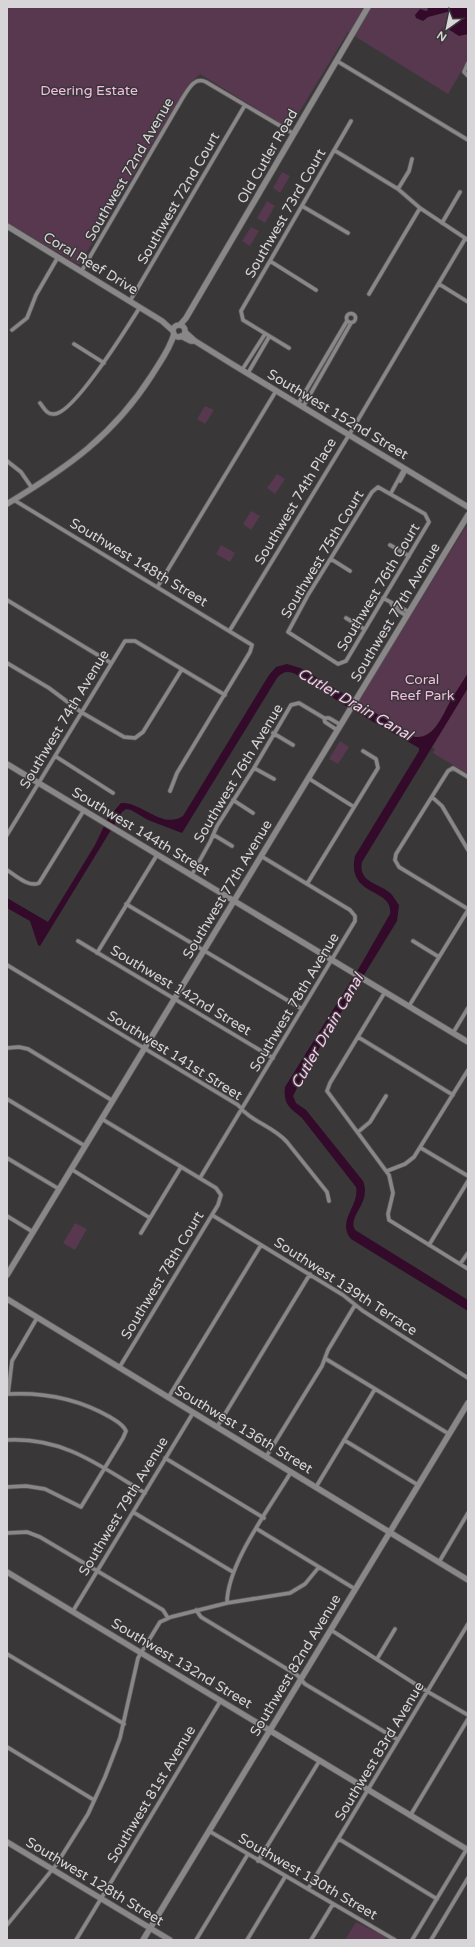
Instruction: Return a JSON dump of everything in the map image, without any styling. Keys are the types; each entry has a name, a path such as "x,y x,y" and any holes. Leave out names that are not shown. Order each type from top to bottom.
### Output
{"street":[{"name":"Old Cutler Road","path":"7,504 73,462 108,431 142,390 179,331 368,7"},
{"path":"337,61 468,140"},
{"path":"468,63 464,71 468,76"},
{"name":"Southwest 72nd Avenue","path":"82,272 186,92 199,80 206,82 245,105"},
{"path":"245,105 294,134"},
{"name":"Southwest 72nd Court","path":"130,302 245,105"},
{"name":"Southwest 73rd Court","path":"264,334 244,321 241,317 242,308 351,121"},
{"path":"334,150 398,190 420,208 466,240"},
{"path":"398,190 410,171 412,159"},
{"path":"442,224 460,192"},
{"path":"302,206 348,233"},
{"path":"369,294 420,208"},
{"name":"Coral Reef Drive","path":"7,226 179,331"},
{"name":"Southwest 74th Place","path":"230,630 466,240"},
{"path":"12,330 27,317 36,295 58,257"},
{"path":"270,261 316,290"},
{"path":"439,284 468,302"},
{"path":"40,403 50,414 58,413 86,386 104,363 140,307"},
{"path":"301,405 349,322"},
{"name":"Southwest 152nd Street","path":"179,331 468,507"},
{"path":"245,372 264,334 289,348"},
{"path":"245,372 269,337"},
{"path":"74,344 104,363"},
{"path":"158,586 276,390"},
{"path":"7,461 21,472 32,488"},
{"path":"391,494 405,469"},
{"name":"Southwest 75th Court","path":"342,664 337,664 288,632 372,492 377,488 382,488 391,494"},
{"name":"Southwest 76th Court","path":"342,664 346,661 428,524 429,518 425,514 400,501 391,494"},
{"name":"Southwest 148th Street","path":"14,500 158,586 252,645 250,652 225,695"},
{"name":"Southwest 77th Avenue","path":"7,1275 468,515"},
{"path":"390,545 409,556"},
{"path":"331,559 350,571"},
{"path":"383,598 391,603 394,608 408,614"},
{"path":"7,600 111,663"},
{"path":"346,618 364,629"},
{"name":"Southwest 74th Avenue","path":"7,835 123,643 130,640 182,669"},
{"path":"7,663 49,688 81,712 124,737 136,737 144,731 182,669 225,695 177,773 170,791"},
{"name":"Southwest 76th Avenue","path":"191,876 233,800 254,768 290,706 294,703 299,703 324,718 325,722 339,727"},
{"path":"273,733 293,745"},
{"path":"261,856 308,884 377,770 378,761 363,750"},
{"path":"55,756 113,793"},
{"name":"Southwest 144th Street","path":"7,764 468,1042"},
{"path":"254,768 274,779"},
{"path":"409,1006 468,909 399,867 395,863 396,854 448,770 451,768 455,769 468,777"},
{"path":"308,778 354,807"},
{"path":"432,797 442,806 468,850"},
{"path":"233,800 253,813"},
{"path":"7,870 30,883 37,884 84,810"},
{"path":"214,835 232,846"},
{"path":"97,952 156,854"},
{"name":"Southwest 78th Avenue","path":"200,1178 356,919 351,911 308,884"},
{"path":"126,904 302,1009"},
{"name":"Southwest 142nd Street","path":"78,941 273,1058"},
{"path":"413,941 439,957"},
{"name":"Southwest 141st Street","path":"7,965 238,1105 245,1114 285,1139 327,1192 328,1201"},
{"path":"385,992 330,1083 327,1091 387,1171 393,1194 388,1218 394,1224 468,1269"},
{"path":"453,1033 468,1008"},
{"path":"358,1037 453,1095"},
{"path":"7,1048 25,1048 112,1101"},
{"path":"387,1171 405,1164 414,1157 421,1148 468,1070"},
{"path":"358,1132 370,1122 386,1096"},
{"path":"7,1099 85,1146"},
{"path":"102,1119 200,1178"},
{"path":"421,1148 468,1176"},
{"path":"7,1158 59,1189"},
{"path":"141,1233 181,1167"},
{"path":"71,1169 150,1218"},
{"name":"Southwest 78th Court","path":"119,1368 220,1202 220,1193 200,1178"},
{"path":"429,1245 468,1181"},
{"name":"Southwest 139th Terrace","path":"212,1215 343,1295 355,1305 468,1378"},
{"path":"7,1216 33,1232"},
{"path":"168,1398 260,1245"},
{"path":"460,1264 468,1252"},
{"path":"217,1427 310,1274"},
{"name":"Southwest 136th Street","path":"7,1299 468,1580"},
{"path":"266,1457 326,1359 328,1350 355,1305"},
{"path":"7,1487 26,1486 45,1490 81,1506 125,1436 125,1430 116,1421 83,1404 50,1396 8,1394 12,1361 37,1318"},
{"path":"326,1359 449,1434"},
{"path":"316,1487 375,1389"},
{"name":"Southwest 82nd Avenue","path":"143,1940 468,1402"},
{"name":"Southwest 79th Avenue","path":"73,1611 193,1413"},
{"path":"7,1440 33,1440 62,1446 105,1468 145,1493"},
{"path":"344,1440 418,1485"},
{"path":"165,1458 264,1518"},
{"path":"227,1603 233,1572 291,1472"},
{"path":"133,1512 233,1572"},
{"path":"439,1562 468,1513"},
{"path":"257,1529 355,1589"},
{"path":"7,1533 23,1532 36,1535 163,1610 168,1618"},
{"path":"7,1925 53,1869 80,1827 94,1800 110,1764 124,1724 138,1658 158,1625 168,1618 196,1610 227,1603 290,1593 305,1584 319,1567"},
{"name":"Southwest 132nd Street","path":"7,1572 221,1700 410,1816 468,1849"},
{"path":"196,1610 201,1617 298,1675 305,1684 398,1740"},
{"name":"Southwest 83rd Avenue","path":"308,1890 468,1624"},
{"path":"377,1659 395,1629"},
{"path":"331,1630 428,1691 468,1714"},
{"path":"7,1654 124,1724"},
{"name":"Southwest 81st Avenue","path":"76,1940 221,1700"},
{"path":"410,1816 468,1719"},
{"path":"7,1747 94,1800"},
{"path":"258,1861 320,1760"},
{"name":"Southwest 130th Street","path":"209,1831 285,1877 395,1940"},
{"path":"338,1839 437,1899"},
{"name":"Southwest 128th Street","path":"7,1842 170,1940"},
{"path":"412,1940 468,1849"},
{"path":"196,1940 248,1854"},
{"path":"247,1940 285,1877"},
{"path":"431,1940 468,1878"},
{"path":"311,1940 333,1904"}],"green space":[{"name":"Deering Estate","path":"7,7 468,7 468,60 448,94 348,32 289,129 200,74 188,85 79,265 7,222"},
{"path":"282,172 290,176 280,193 273,188"},
{"path":"267,201 275,206 265,223 257,218"},
{"path":"251,227 259,231 250,246 242,241"},
{"path":"205,406 214,410 205,424 197,419"},
{"path":"277,474 285,479 275,494 267,488"},
{"path":"251,511 260,516 251,530 243,524"},
{"name":"Coral Reef Park","path":"468,523 468,774 433,753 435,749 357,703"},
{"path":"221,545 235,553 230,562 216,554"},
{"path":"340,741 349,747 338,764 329,759"},
{"path":"75,1223 87,1229 75,1250 63,1243"},
{"path":"356,1922 392,1940 345,1940"}],"water":[{"path":"427,7 468,7 468,34 459,36 448,29 447,24 451,18 451,11 428,17 423,21 416,18 415,15 420,9 426,11 428,10"},
{"name":"Cutler Drain Canal","path":"287,664 303,669 415,737 422,737 437,726 450,702 451,696 454,695 468,673 468,688 362,862 363,874 366,878 389,892 399,905 397,921 307,1068 293,1096 296,1103 306,1110 363,1181 365,1189 364,1196 354,1219 353,1225 355,1230 468,1300 468,1311 351,1239 347,1232 346,1226 347,1219 355,1200 356,1187 302,1118 288,1106 285,1098 285,1087 359,968 390,914 389,905 385,899 363,886 357,879 354,869 355,856 419,751 419,748 344,705 299,676 287,672 277,678 182,833 148,820 131,810 126,809 122,812 40,946 38,945 30,921 7,908 7,898 48,922 95,845 108,818 121,803 136,806 159,818 167,820 183,816 269,675 276,667"}]}
